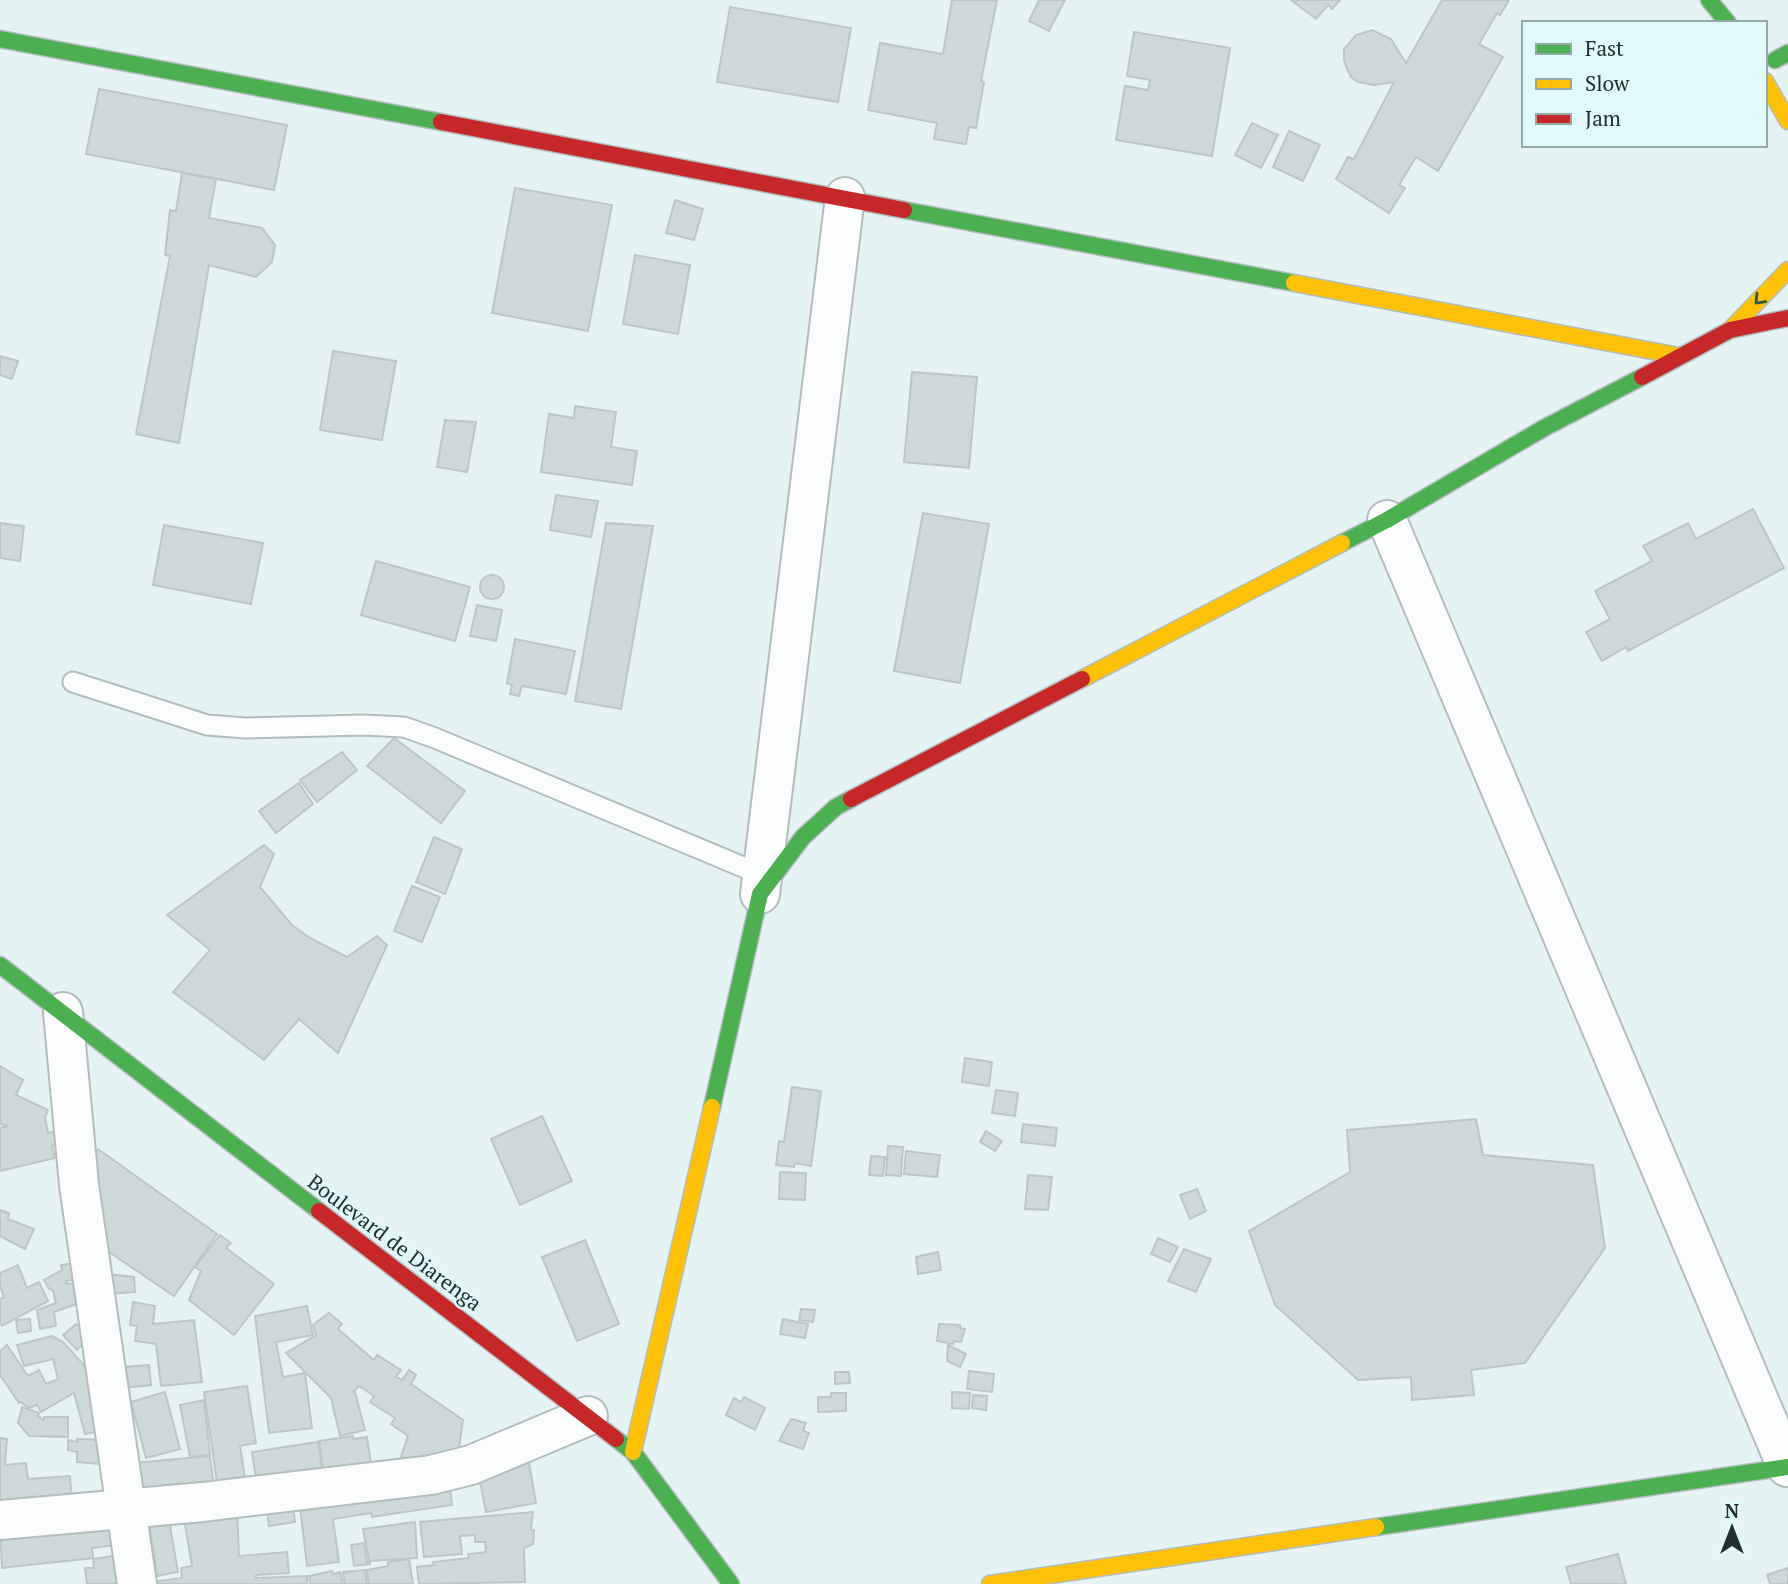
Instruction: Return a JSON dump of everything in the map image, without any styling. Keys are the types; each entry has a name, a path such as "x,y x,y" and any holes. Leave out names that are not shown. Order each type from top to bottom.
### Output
{"main road":[{"path":"1709,0 1726,21"},
{"path":"0,39 1679,356"},
{"path":"1767,84 1788,121"},
{"path":"1730,330 1788,270"},
{"path":"633,1452 761,885 802,837 836,807 1387,520 1544,428 1679,356 1730,330 1788,318"},
{"name":"Boulevard de Diarenga","path":"0,965 633,1452 731,1584"},
{"path":"990,1584 1787,1467"}],"street":[{"path":"761,885 845,197"},
{"path":"1387,520 1787,1467"},
{"path":"63,1012 79,1185 137,1584"},
{"path":"0,1520 203,1502 455,1471 588,1416"}],"lane":[{"path":"73,682 206,725 245,728 364,725 404,727 435,738 761,885"}],"building":[{"path":"952,0 997,0 981,81 984,82 976,128 969,127 966,144 934,139 937,123 868,110 880,43 943,54"},
{"path":"1039,0 1065,0 1049,31 1029,21"},
{"path":"1291,0 1340,0 1332,9 1328,5 1316,19"},
{"path":"1442,0 1509,0 1500,15 1497,13 1479,44 1503,57 1438,171 1416,157 1399,185 1405,188 1389,213 1336,179 1348,157 1354,159 1394,82 1374,85 1358,82 1351,77 1347,69 1344,49 1356,35 1372,30 1391,39 1406,63"},
{"path":"730,7 851,28 838,102 717,82"},
{"path":"1134,32 1230,48 1212,156 1116,140 1125,86 1148,90 1150,80 1127,76"},
{"path":"99,89 287,125 274,190 86,154"},
{"path":"1252,123 1278,135 1261,168 1235,155"},
{"path":"1289,131 1320,145 1303,181 1273,167"},
{"path":"182,173 216,179 209,218 262,228 275,245 272,262 256,277 209,265 179,443 136,434 170,256 165,255 170,210 176,211"},
{"path":"515,188 612,205 588,331 492,313"},
{"path":"675,200 703,209 694,240 666,233"},
{"path":"635,255 690,265 678,334 623,324"},
{"path":"333,351 396,361 382,440 320,430"},
{"path":"0,356 18,361 12,379 0,375"},
{"path":"912,372 977,377 969,468 904,462"},
{"path":"575,406 616,412 611,447 637,451 632,485 541,472 549,414 574,418"},
{"path":"445,420 476,422 467,472 437,467"},
{"path":"556,495 598,501 591,537 550,530"},
{"path":"1753,509 1784,568 1628,651 1626,647 1602,661 1586,632 1610,619 1595,591 1652,561 1643,546 1688,523 1696,539"},
{"path":"923,513 989,524 960,683 894,671"},
{"path":"0,523 24,526 20,561 0,558"},
{"path":"606,523 653,526 621,709 575,701"},
{"path":"164,525 263,543 251,604 153,585"},
{"path":"376,561 470,587 455,641 361,615"},
{"path":"492,575 501,578 504,587 501,596 492,599 483,596 480,587 483,578"},
{"path":"477,605 502,610 496,641 470,636"},
{"path":"515,639 575,651 566,694 522,686 519,696 510,694 512,685 507,683"},
{"path":"394,738 465,791 441,823 367,766"},
{"path":"342,752 357,770 317,802 300,780"},
{"path":"299,783 313,804 276,833 259,811"},
{"path":"434,837 462,849 445,894 416,882"},
{"path":"264,845 274,854 260,887 292,925 310,938 347,957 377,936 387,945 338,1053 299,1019 264,1060 173,992 210,950 167,915"},
{"path":"412,886 440,897 422,942 394,931"},
{"path":"965,1058 992,1062 989,1086 962,1082"},
{"path":"0,1066 23,1080 16,1095 48,1110 45,1117 48,1133 65,1129 68,1143 52,1146 55,1158 0,1171 0,1128 8,1126 0,1124"},
{"path":"792,1087 821,1091 811,1166 795,1163 794,1167 776,1165 779,1141 784,1142"},
{"path":"996,1090 1018,1093 1015,1116 992,1113"},
{"path":"542,1116 572,1181 520,1205 491,1139"},
{"path":"1476,1119 1483,1155 1593,1165 1605,1248 1525,1363 1471,1370 1474,1395 1412,1400 1411,1377 1358,1380 1275,1305 1249,1231 1350,1172 1347,1130"},
{"path":"1023,1124 1057,1128 1055,1146 1021,1142"},
{"path":"986,1131 1002,1141 995,1151 980,1142"},
{"path":"888,1146 903,1147 901,1176 886,1175"},
{"path":"98,1149 217,1234 174,1296 106,1250 87,1160"},
{"path":"906,1151 940,1155 937,1177 904,1174"},
{"path":"871,1156 885,1157 883,1176 869,1175"},
{"path":"780,1172 806,1173 805,1200 779,1199"},
{"path":"1028,1175 1052,1177 1048,1210 1025,1209"},
{"path":"1197,1189 1206,1211 1190,1219 1180,1195"},
{"path":"0,1210 9,1213 8,1219 34,1229 25,1249 0,1236"},
{"path":"220,1235 231,1243 226,1248 274,1284 234,1335 189,1300 201,1271 195,1267"},
{"path":"1158,1238 1178,1247 1170,1262 1151,1254"},
{"path":"585,1240 619,1324 577,1341 542,1257"},
{"path":"1184,1249 1211,1259 1196,1292 1168,1281"},
{"path":"938,1252 941,1270 918,1274 916,1257"},
{"path":"82,1262 84,1278 66,1281 66,1284 75,1283 80,1303 54,1312 56,1326 40,1329 37,1310 56,1303 53,1290 49,1289 44,1280 62,1270 61,1265"},
{"path":"18,1265 27,1288 39,1282 48,1301 2,1326 0,1299 4,1297 0,1286 0,1273"},
{"path":"107,1274 134,1277 135,1292 109,1294"},
{"path":"133,1302 155,1306 153,1324 194,1320 202,1382 161,1386 156,1344 135,1341 137,1326 130,1325"},
{"path":"307,1306 313,1335 276,1342 283,1377 305,1373 312,1428 269,1433 255,1316"},
{"path":"801,1309 815,1310 813,1322 799,1320"},
{"path":"329,1313 342,1324 338,1329 374,1360 377,1355 401,1370 396,1377 402,1380 409,1370 416,1375 411,1384 463,1420 458,1455 399,1462 408,1436 391,1424 395,1418 370,1402 374,1396 359,1386 353,1392 365,1430 340,1436 331,1398 286,1353 316,1335 313,1325"},
{"path":"30,1319 31,1331 18,1333 16,1320"},
{"path":"783,1319 808,1324 805,1338 780,1334"},
{"path":"76,1324 84,1325 89,1338 77,1350 63,1335"},
{"path":"939,1324 960,1325 960,1328 965,1329 961,1342 954,1341 953,1344 937,1341"},
{"path":"52,1336 63,1342 83,1364 97,1388 107,1430 85,1434 74,1393 41,1412 37,1405 29,1408 19,1403 0,1375 0,1351 7,1345 28,1376 39,1370 46,1384 58,1379 53,1359 24,1366 17,1345"},
{"path":"948,1345 966,1354 960,1367 947,1361"},
{"path":"149,1365 151,1385 124,1388 123,1367"},
{"path":"969,1371 994,1374 992,1392 967,1389"},
{"path":"835,1372 849,1372 850,1383 835,1384"},
{"path":"247,1386 256,1443 240,1446 245,1478 217,1482 204,1392"},
{"path":"165,1392 180,1449 146,1458 131,1402"},
{"path":"952,1392 970,1393 969,1409 952,1408"},
{"path":"831,1393 846,1393 846,1411 818,1412 818,1397 831,1397"},
{"path":"973,1395 987,1396 986,1410 972,1408"},
{"path":"744,1397 765,1408 755,1430 726,1415 734,1398 741,1402"},
{"path":"204,1400 210,1455 190,1457 180,1405"},
{"path":"22,1407 39,1413 38,1416 44,1420 44,1417 68,1417 68,1437 29,1436 18,1423"},
{"path":"791,1419 806,1423 803,1431 809,1433 803,1449 779,1441"},
{"path":"353,1436 353,1439 367,1437 371,1464 324,1476 319,1441"},
{"path":"0,1438 7,1439 5,1465 26,1463 28,1479 70,1476 72,1501 0,1506"},
{"path":"77,1439 109,1440 111,1465 77,1462 77,1452 68,1450 68,1440 77,1442"},
{"path":"318,1442 323,1474 256,1479 252,1452"},
{"path":"210,1456 214,1487 137,1494 134,1463"},
{"path":"528,1457 536,1503 486,1512 477,1466"},
{"path":"449,1476 452,1505 372,1517 371,1513 333,1519 339,1562 307,1566 299,1498"},
{"path":"292,1498 295,1522 269,1526 266,1501"},
{"path":"237,1506 239,1556 287,1552 289,1573 256,1575 256,1578 307,1576 307,1584 159,1584 158,1581 182,1578 181,1568 192,1566 183,1513"},
{"path":"533,1512 533,1544 524,1548 525,1582 419,1584 417,1567 434,1565 433,1562 469,1558 468,1554 486,1552 485,1542 475,1542 475,1535 460,1536 462,1554 424,1557 420,1522"},
{"path":"168,1514 178,1572 157,1576 148,1517"},
{"path":"121,1519 123,1544 92,1548 93,1558 2,1568 0,1530"},
{"path":"415,1522 417,1558 369,1561 363,1529"},
{"path":"364,1543 367,1562 370,1561 370,1564 354,1566 351,1545"},
{"path":"1618,1554 1626,1584 1571,1584 1566,1567"},
{"path":"119,1555 123,1584 87,1584 85,1568 94,1568 93,1559"},
{"path":"409,1559 413,1584 369,1584 367,1570 388,1566 388,1562"},
{"path":"1788,1568 1788,1584 1770,1584 1767,1575"},
{"path":"365,1570 367,1584 345,1584 343,1572"},
{"path":"332,1571 333,1574 340,1572 343,1584 310,1584 309,1576"}],"traffic: fast":[{"path":"1709,0 1726,21"},
{"path":"0,39 441,122"},
{"path":"1775,60 1788,53"},
{"path":"904,210 1294,283"},
{"path":"1342,543 1387,520 1544,428 1642,377"},
{"path":"712,1107 760,894 803,837 836,807 851,799"},
{"path":"0,965 319,1211"},
{"path":"616,1439 633,1452 731,1584"},
{"path":"1376,1527 1788,1467"}],"traffic: slow":[{"path":"1767,84 1788,121"},
{"path":"1730,330 1788,270"},
{"path":"1294,283 1679,356"},
{"path":"1082,679 1342,543"},
{"path":"633,1452 712,1107"},
{"path":"990,1584 1376,1527"}],"traffic: jam":[{"path":"441,122 904,210"},
{"path":"1642,377 1730,330 1788,318"},
{"path":"851,799 1082,679"},
{"path":"319,1211 616,1439"}]}
